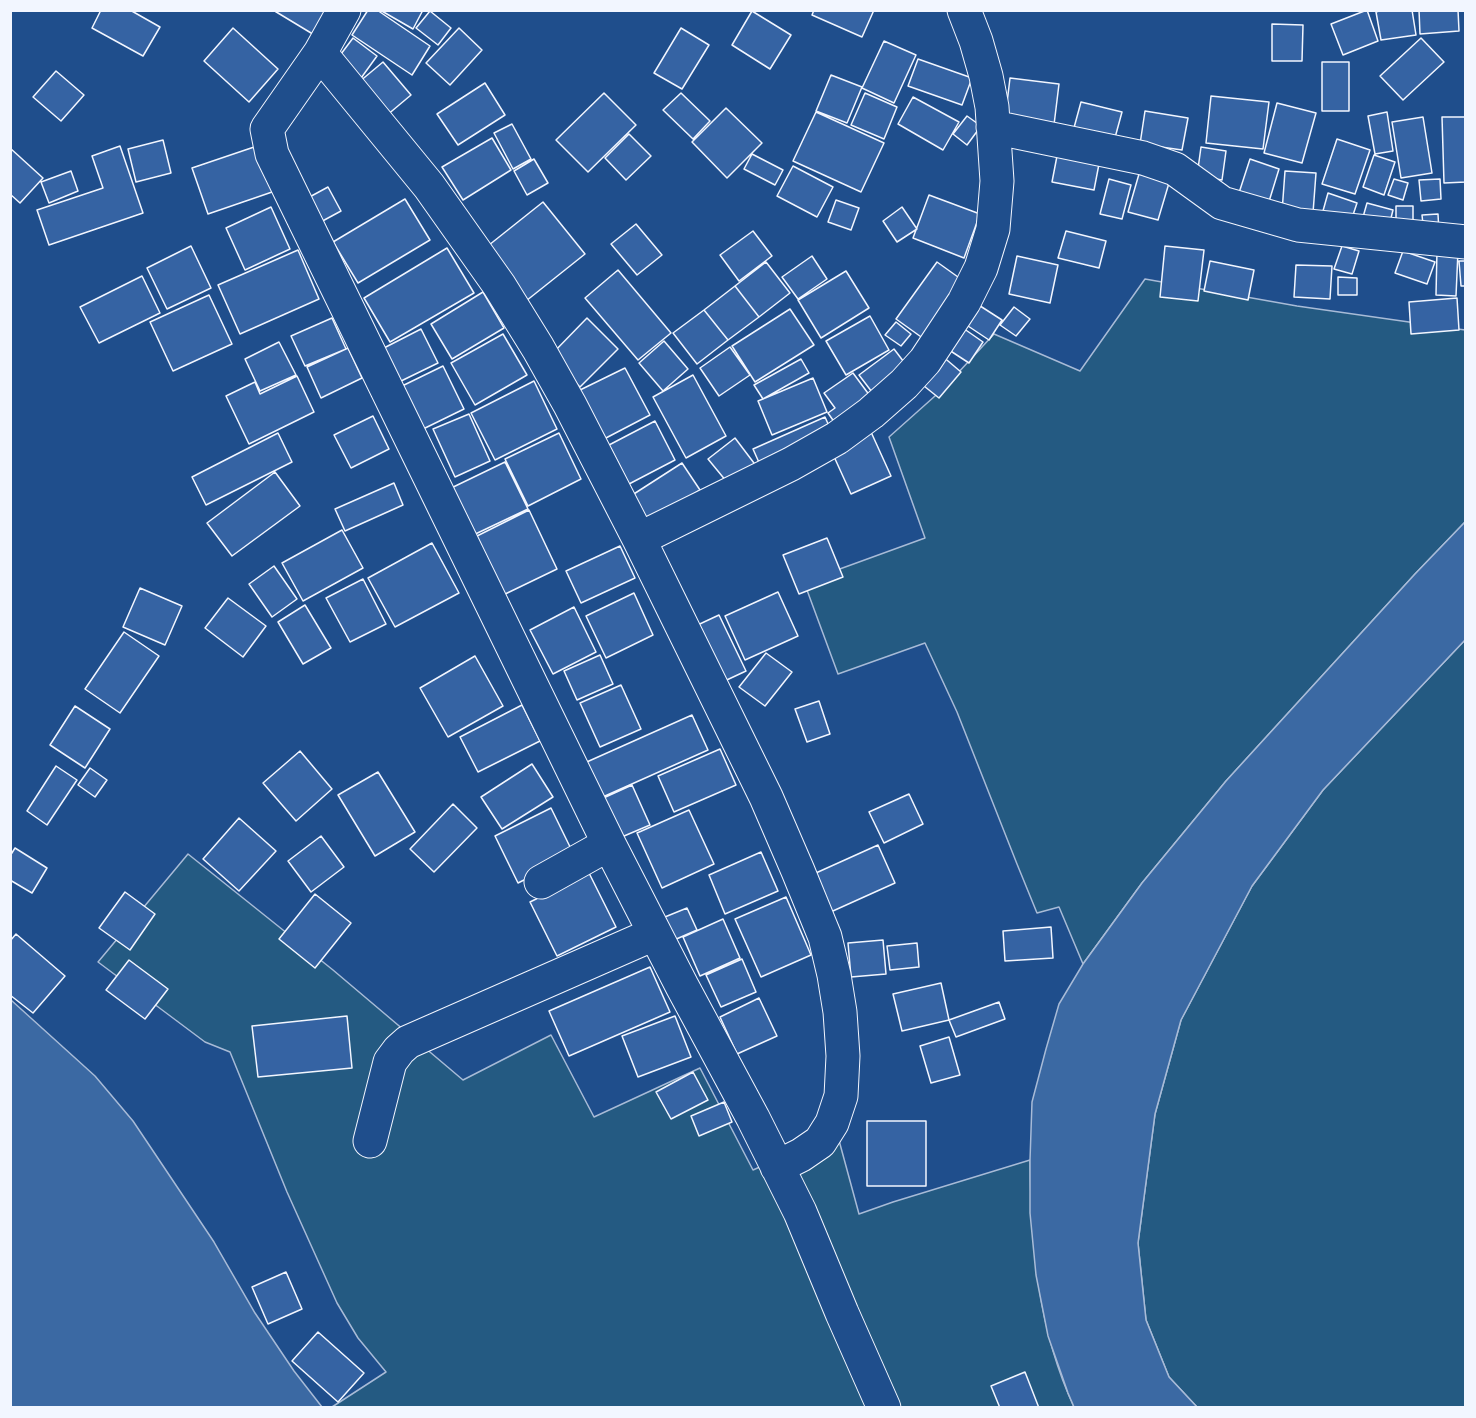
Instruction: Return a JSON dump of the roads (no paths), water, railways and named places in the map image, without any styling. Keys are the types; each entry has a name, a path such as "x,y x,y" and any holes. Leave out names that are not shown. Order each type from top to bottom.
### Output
{"street":[{"path":"344,10 320,53 267,129 272,154 609,844 800,1212 884,1407"},
{"path":"639,539 792,464 837,438 871,413 904,384 925,361 964,302 981,268 993,229 997,181 986,76 964,10"},
{"path":"320,53 429,186 499,285 538,348 639,539 766,797 825,937 840,1012 843,1056 841,1096 832,1123 820,1142 777,1167"},
{"path":"993,127 1143,158 1175,169 1222,202 1298,225 1466,242"},
{"path":"542,882 609,844"},
{"path":"370,1141 390,1062 408,1042 654,933"}]}
